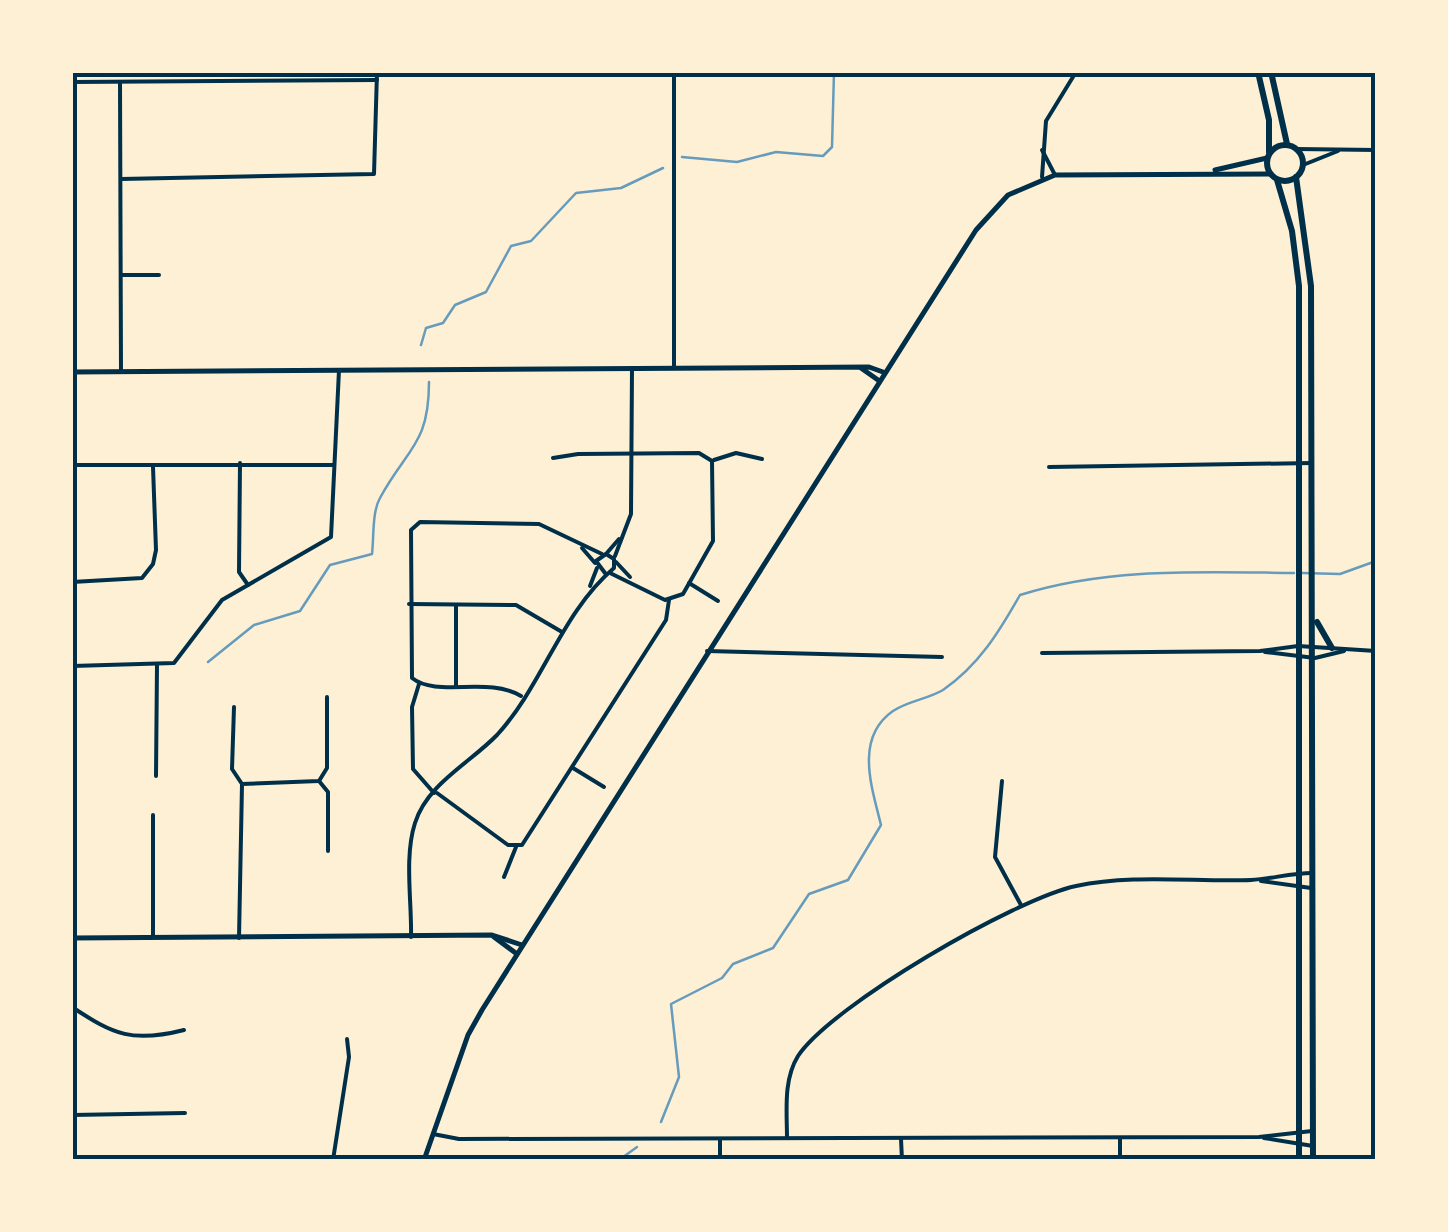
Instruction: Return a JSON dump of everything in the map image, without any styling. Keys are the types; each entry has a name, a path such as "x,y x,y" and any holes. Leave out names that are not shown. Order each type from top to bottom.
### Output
{"main road":[{"path":"1258,72 1268,120 1270,174"},
{"path":"1271,72 1287,145"},
{"path":"1207,172 1268,156 1287,145"},
{"path":"1287,145 1297,149 1303,165 1296,177 1311,286 1314,1160"},
{"path":"424,1160 468,1035 878,380 991,210 1008,195 1042,176 1207,172 1270,174 1277,180 1292,231 1299,286 1299,1160"},
{"path":"1277,180 1296,177"},
{"path":"1298,360 1311,360"},
{"path":"861,368 878,380"},
{"path":"72,372 861,368 884,372"},
{"path":"1314,616 1332,648"},
{"path":"72,938 492,935 522,945"},
{"path":"492,935 517,954"},
{"path":"1299,973 1303,961 1312,957"}],"street":[{"path":"122,179 374,174 377,72"},
{"path":"674,72 674,368"},
{"path":"1042,176 1046,121 1076,72"},
{"path":"72,82 377,80"},
{"path":"120,82 121,372"},
{"path":"1297,149 1376,150"},
{"path":"1042,150 1054,175"},
{"path":"1303,165 1342,150"},
{"path":"122,275 159,275"},
{"path":"412,938 412,835 422,808 497,734 589,590 615,560 631,514 632,369"},
{"path":"72,666 174,663 222,600 331,537 339,370"},
{"path":"553,458 699,453 712,461"},
{"path":"712,461 736,453 762,460"},
{"path":"582,548 596,567 607,573 633,581 669,600 680,596 713,541 712,461"},
{"path":"240,463 240,572 248,585"},
{"path":"1049,468 1312,463"},
{"path":"72,465 334,464"},
{"path":"72,582 142,578 154,564 153,465"},
{"path":"522,696 505,687 419,684 410,673 408,539 420,522 528,522 550,528 582,548 615,560 633,581"},
{"path":"589,590 596,567 622,536"},
{"path":"689,584 718,602"},
{"path":"504,877 516,847 527,840 666,620 669,600"},
{"path":"409,604 516,605 562,632"},
{"path":"456,604 456,685"},
{"path":"1042,652 1260,651 1315,646 1344,652"},
{"path":"707,651 942,657"},
{"path":"1260,651 1298,658 1376,651"},
{"path":"156,776 157,665"},
{"path":"419,684 412,706 412,770 464,817 516,847"},
{"path":"319,781 327,768 327,697"},
{"path":"234,706 232,770 242,784 239,938"},
{"path":"573,768 604,787"},
{"path":"242,784 319,781"},
{"path":"319,781 328,792 328,851"},
{"path":"1002,781 996,857 1020,905"},
{"path":"152,815 153,938"},
{"path":"787,1138 792,1068 812,1040 892,979 1020,905 1078,885 1256,880 1312,873"},
{"path":"1256,880 1311,888"},
{"path":"72,1007 122,1036 184,1030"},
{"path":"334,1160 349,1057 347,1039"},
{"path":"72,1115 185,1114"},
{"path":"433,1134 459,1139 901,1139 1259,1137 1313,1131"},
{"path":"1259,1137 1313,1146"},
{"path":"720,1138 720,1160"},
{"path":"1120,1138 1120,1160"},
{"path":"901,1139 902,1160"}],"waterway":[{"path":"682,157 737,162 776,152 823,156 832,147 834,72"},
{"path":"421,345 426,328 443,323 455,305 486,292 511,246 531,241 576,193 621,188 663,168"},
{"path":"208,662 254,625 300,611 330,565 372,554 377,504 421,433 429,382"},
{"path":"1302,573 1340,574 1376,561"},
{"path":"661,1122 679,1077 671,1004 722,978 733,964 773,948 809,894 848,880 881,825 869,764 873,735 893,711 943,690 967,670 996,635 1020,595 1121,575 1294,573"},
{"path":"619,1160 637,1147"}]}
